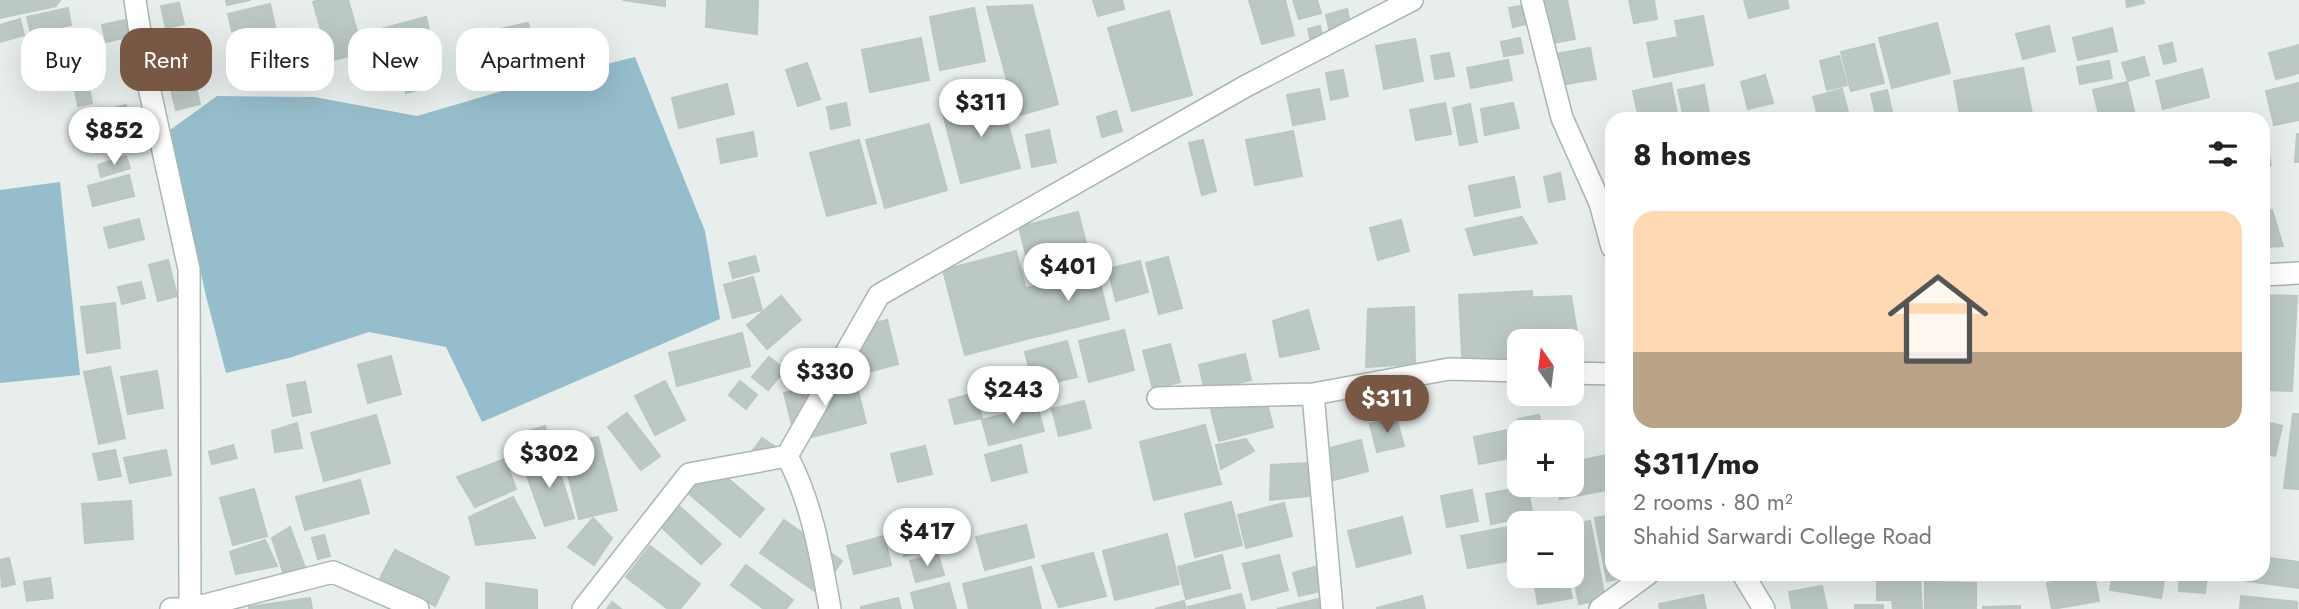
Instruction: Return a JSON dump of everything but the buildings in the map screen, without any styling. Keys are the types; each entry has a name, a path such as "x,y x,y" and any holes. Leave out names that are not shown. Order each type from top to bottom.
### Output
{"street":[{"path":"135,0 147,78 189,269 190,609"},
{"path":"583,609 689,474 787,456 879,295 1246,86 1412,0"},
{"path":"1532,0 1562,118 1600,203 1605,221"},
{"path":"2270,275 2299,273"},
{"path":"1158,398 1313,394 1449,369 1507,371"},
{"path":"1584,373 1605,374"},
{"path":"1313,394 1332,609"},
{"path":"787,456 799,478 815,536 830,609"},
{"path":"171,609 190,609 333,572 418,609"},
{"path":"1600,609 1638,581"},
{"path":"1748,581 1764,609"}],"water":[{"path":"635,57 705,231 720,319 482,422 446,347 369,332 289,358 226,373 206,296 170,130 217,96 314,97 417,116 502,91 609,91 609,64"},
{"path":"60,182 80,375 0,383 0,190"}]}
